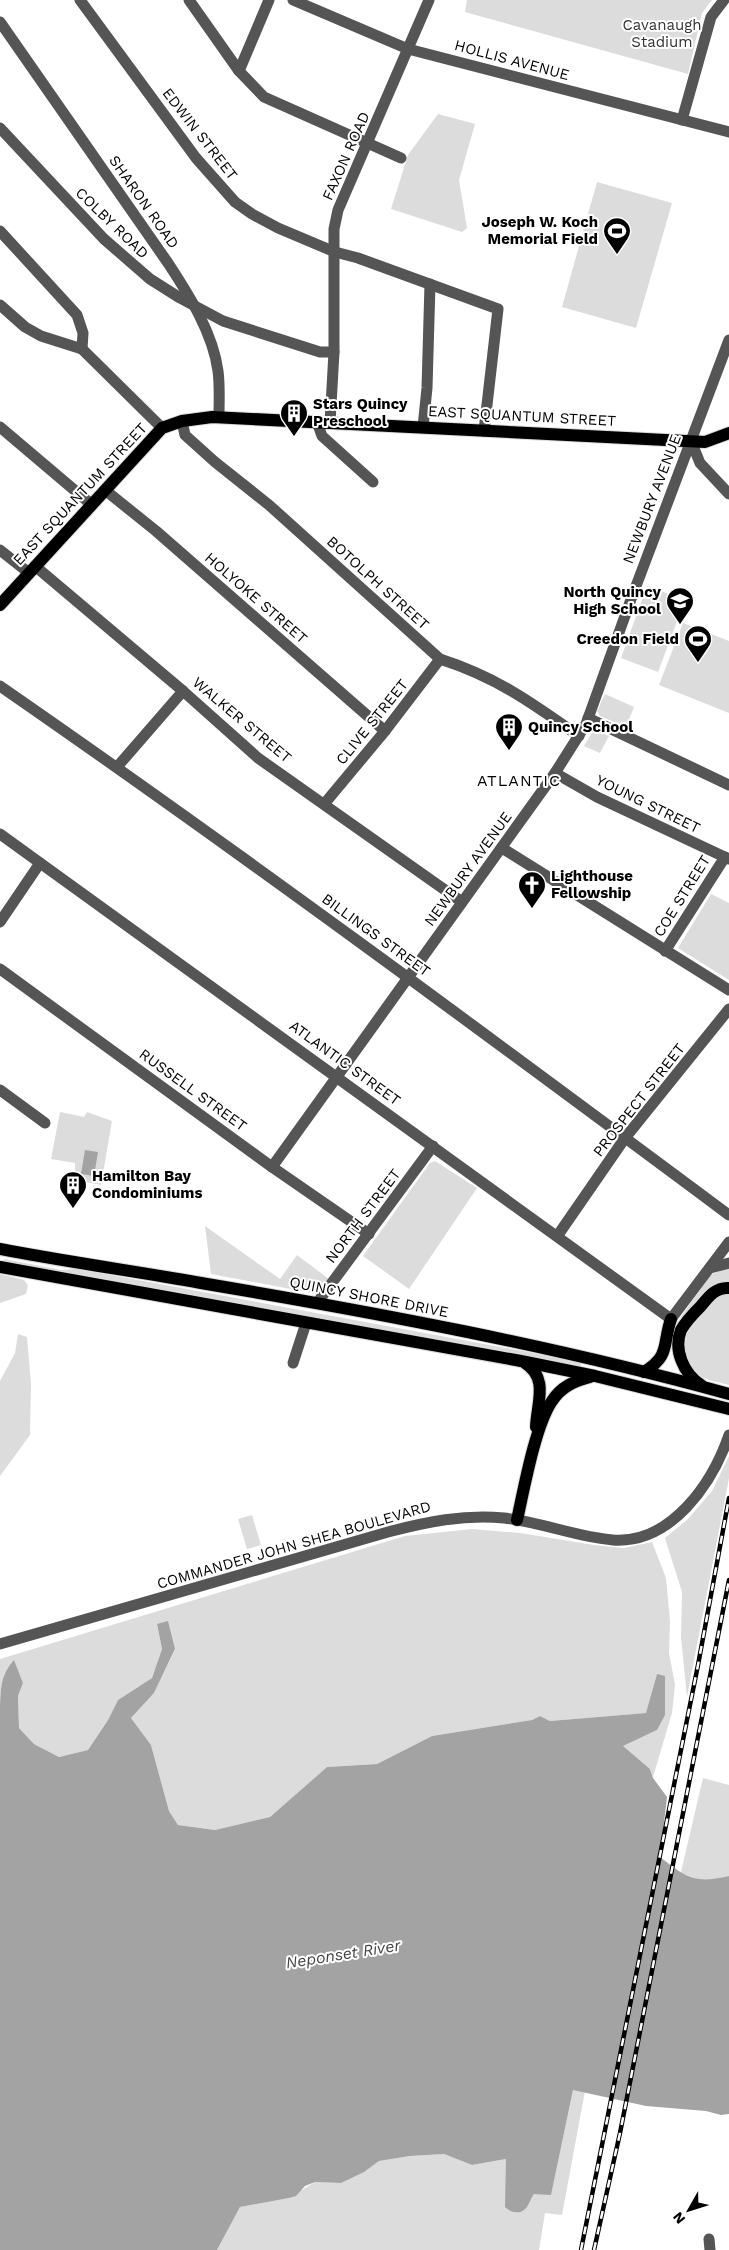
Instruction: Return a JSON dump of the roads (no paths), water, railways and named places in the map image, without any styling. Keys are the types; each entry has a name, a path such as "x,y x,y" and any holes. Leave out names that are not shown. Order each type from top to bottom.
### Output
{"main road":[{"name":"EAST SQUANTUM STREET","path":"0,604 162,428 182,421 219,417 705,442 729,433"},
{"name":"QUINCY SHORE DRIVE","path":"0,1249 317,1303 494,1336 729,1394"},
{"path":"0,1267 521,1361 595,1376 729,1409"},
{"path":"705,1388 684,1367 678,1349 679,1337 684,1326 711,1293 723,1288 729,1288"},
{"path":"644,1372 660,1360 664,1354 671,1319"},
{"path":"521,1361 534,1369 540,1379 535,1447"},
{"path":"517,1520 546,1411 552,1400 561,1390 574,1381 595,1376"},
{"path":"702,1403 729,1417"}],"street":[{"name":"EDWIN STREET","path":"80,0 196,158 235,202 278,228 335,252 358,258 498,309 484,431"},
{"path":"189,0 238,71 264,97 401,158"},
{"path":"238,71 270,0"},
{"name":"HOLLIS AVENUE","path":"293,0 408,49 729,132"},
{"name":"FAXON ROAD","path":"330,423 334,352 334,229 338,210 429,0"},
{"path":"682,120 711,16 724,0"},
{"name":"SHARON ROAD","path":"0,22 163,255 194,305 211,344 216,361 219,417"},
{"name":"COLBY ROAD","path":"0,128 104,239 150,279 194,305 245,330 320,352 334,352"},
{"path":"0,231 77,315 83,332 82,348"},
{"path":"423,427 427,388 430,284"},
{"path":"0,305 25,327 41,336 82,348 162,428"},
{"name":"NEWBURY AVENUE","path":"272,1167 555,773 588,718 729,340"},
{"name":"BOTOLPH STREET","path":"182,421 185,435 215,462 269,505 440,659 467,668 501,683 578,736"},
{"path":"316,422 322,436 373,482"},
{"path":"0,427 92,505"},
{"path":"691,441 700,463 729,494"},
{"name":"HOLYOKE STREET","path":"105,490 156,531 385,731"},
{"name":"WALKER STREET","path":"0,550 32,570 183,691 258,758 462,902"},
{"name":"CLIVE STREET","path":"325,804 385,731 440,659"},
{"name":"BILLINGS STREET","path":"0,686 117,767 409,978 729,1215"},
{"path":"117,767 183,691"},
{"path":"588,718 729,785"},
{"name":"YOUNG STREET","path":"555,773 596,797 727,858"},
{"name":"ATLANTIC STREET","path":"0,834 671,1319"},
{"path":"502,848 729,990"},
{"name":"COE STREET","path":"665,951 727,858"},
{"path":"0,922 40,863"},
{"name":"RUSSELL STREET","path":"0,969 272,1167 369,1234"},
{"name":"PROSPECT STREET","path":"558,1236 625,1138 729,1009"},
{"path":"0,1090 45,1123"},
{"name":"NORTH STREET","path":"317,1303 433,1146"},
{"path":"671,1319 729,1242"},
{"path":"710,1268 729,1263"},
{"path":"293,1363 306,1323"},
{"name":"COMMANDER JOHN SHEA BOULEVARD","path":"0,1644 430,1521 476,1517 517,1520 610,1540 633,1539 652,1533 670,1521 696,1496 714,1468 729,1435"}],"water":[{"path":"85,1150 98,1152 94,1176 81,1174"},
{"name":"Neponset River","path":"168,1621 175,1649 154,1693 131,1718 151,1745 169,1811 178,1825 215,1830 270,1817 327,1767 377,1764 432,1736 532,1720 540,1716 550,1721 646,1713 657,1674 665,1676 665,1715 657,1730 623,1746 650,1769 653,1778 667,1797 660,1857 684,1874 699,1879 729,1876 729,2114 721,2115 706,2111 646,2106 573,2090 551,2195 534,2194 526,2208 520,2212 512,2211 505,2207 506,2159 472,2165 444,2154 410,2156 379,2161 364,2172 341,2183 315,2182 305,2186 296,2196 240,2207 217,2250 0,2250 0,1708 2,1682 6,1671 14,1660 23,1683 18,1696 19,1728 34,1744 59,1757 88,1750 108,1720 118,1700 152,1678 162,1649 157,1624"}],"railway":[{"path":"581,2250 698,1665 729,1498"},
{"path":"594,2250 620,2133 729,1580"}],"place":[{"name":"Joseph W. Koch Memorial Field","path":"617,255"},
{"name":"Stars Quincy Preschool","path":"294,437"},
{"name":"North Quincy High School","path":"680,625"},
{"name":"Creedon Field","path":"698,663"},
{"name":"Quincy School","path":"509,751"},
{"name":"Lighthouse Fellowship","path":"532,909"},
{"name":"Hamilton Bay Condominiums","path":"73,1209"}],"district":[{"name":"ATLANTIC","path":"519,780"}],"park label":[{"name":"Cavanaugh Stadium","path":"662,34"}]}
